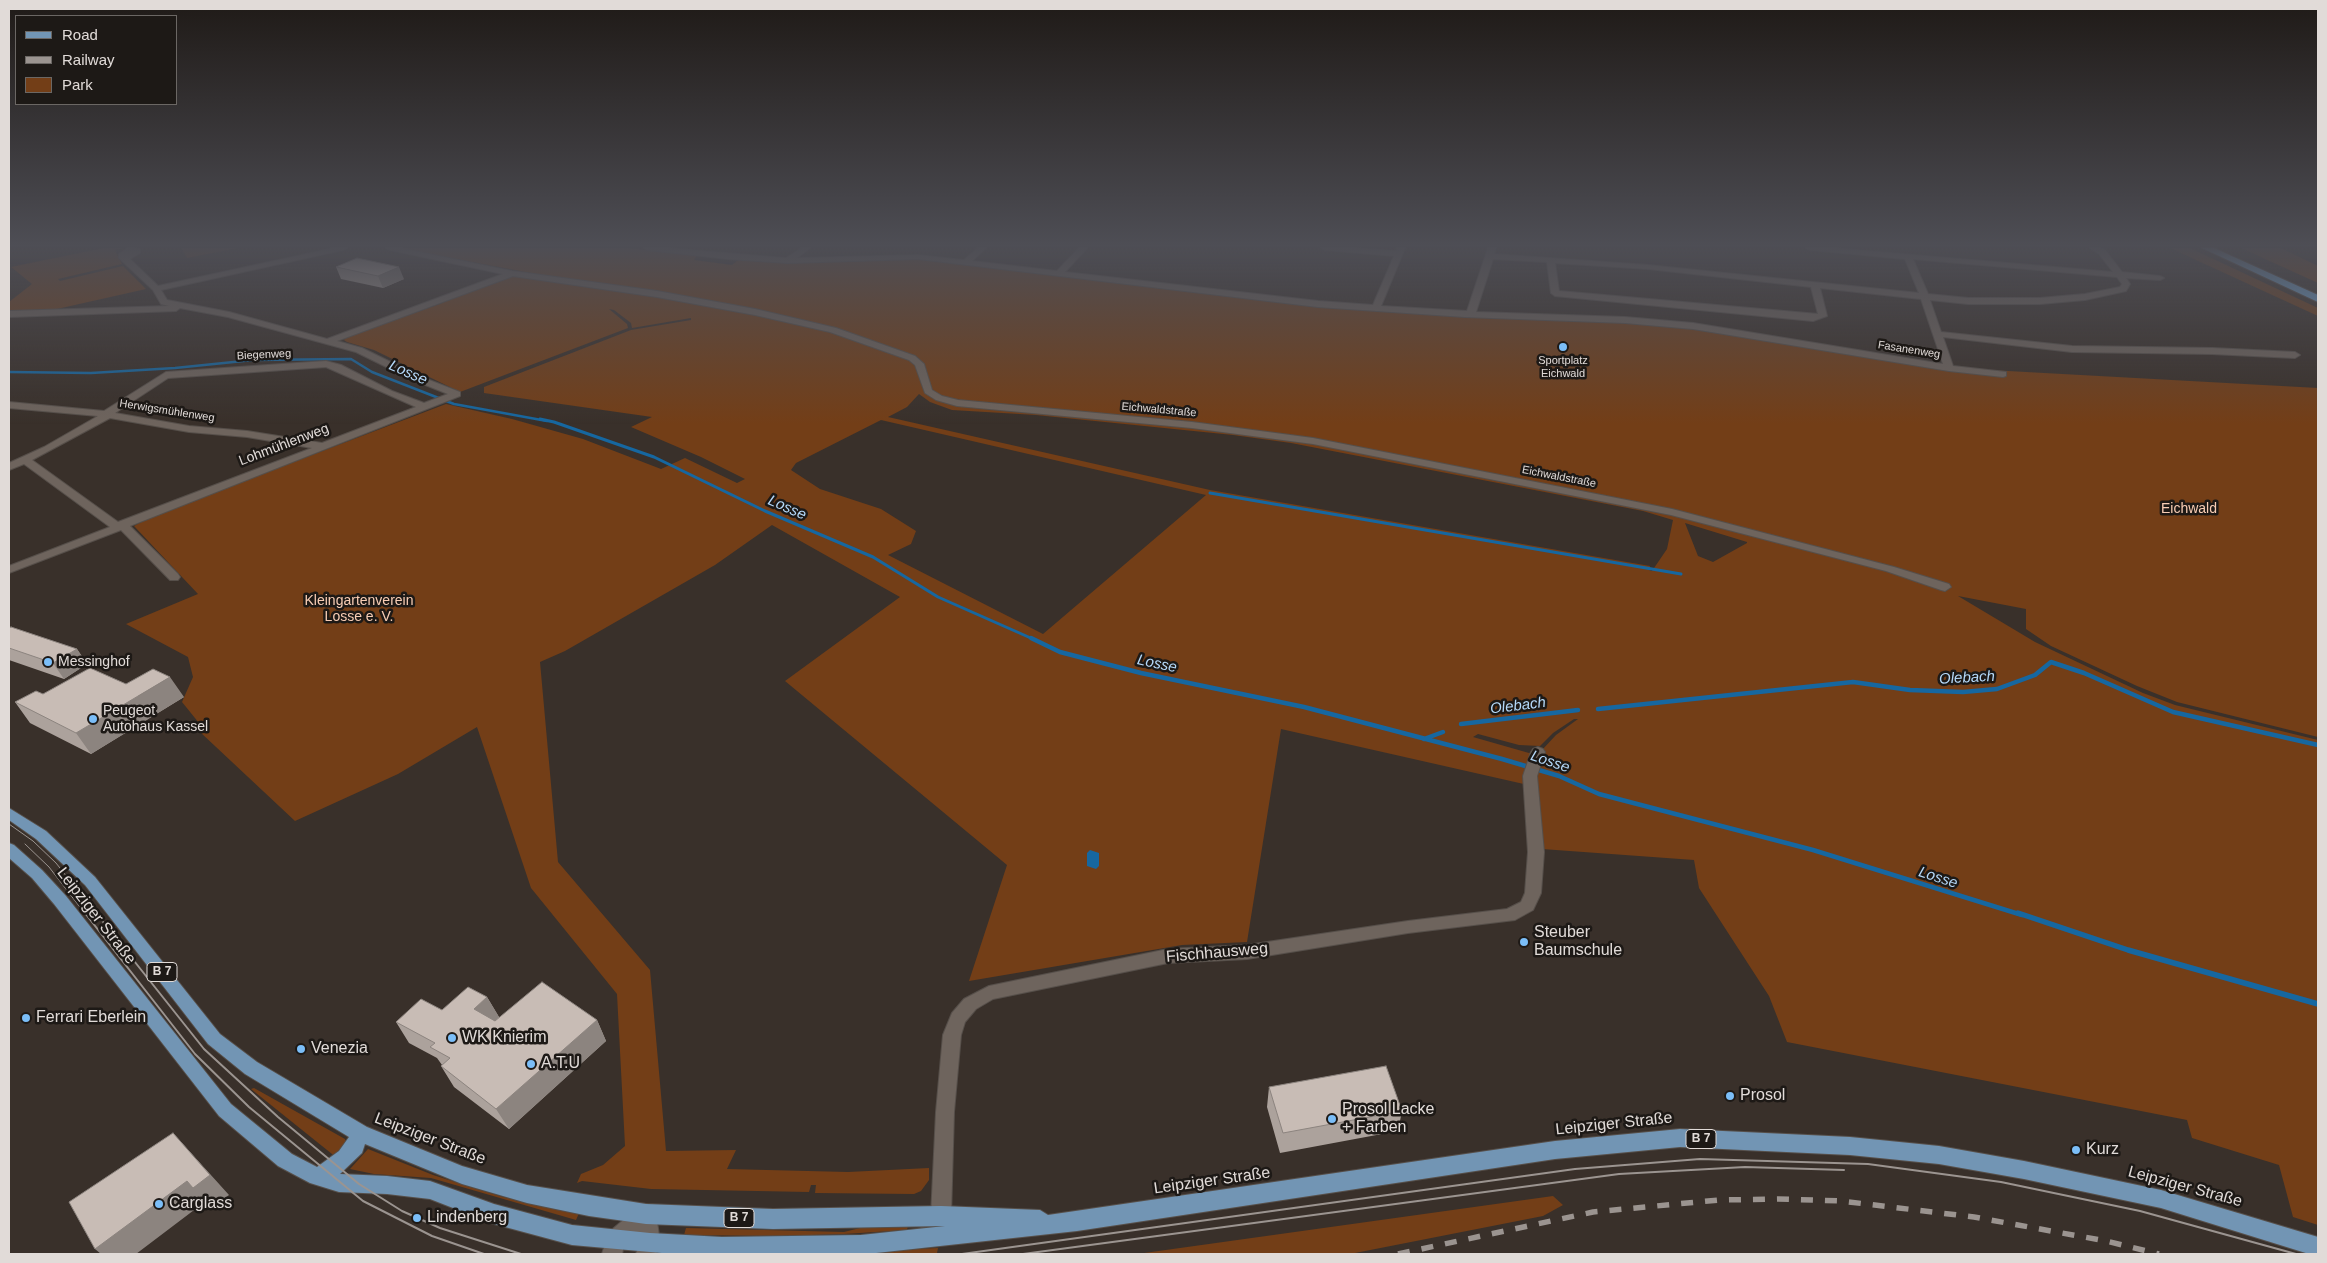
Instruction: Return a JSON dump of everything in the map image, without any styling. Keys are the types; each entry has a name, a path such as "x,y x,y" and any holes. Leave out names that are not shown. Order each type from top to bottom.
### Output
{"main road":[{"name":"Leipziger Straße","path":"9,813 41,836 90,881 214,1039 251,1068 360,1133 420,1160 462,1175 518,1191 589,1206 646,1214 773,1219 941,1216"},
{"name":"Leipziger Straße","path":"9,849 38,874 60,900 225,1110 285,1160 318,1177 339,1183 386,1185 430,1190 494,1214 614,1247 648,1249 861,1245 939,1238 1077,1221 1555,1150 1680,1138 1850,1146 1939,1155 2024,1170 2161,1200 2318,1247"},
{"path":"318,1177 346,1157 355,1147 360,1133"},
{"name":"B 7","path":"941,1216 1077,1221"},
{"path":"939,1238 941,1216"}],"street":[{"path":"190,307 329,341 421,307"},
{"name":"Eichwaldstraße","path":"727,307 833,330 912,358 919,364 928,391 939,398 957,403 1192,425 1313,441 1672,512 1890,568 1945,587"},
{"name":"Fasanenweg","path":"1364,307 1472,314 1625,320 1693,326 1948,368 2003,374"},
{"path":"1472,314 1474,307"},
{"path":"1699,307 1813,318 1822,316 1820,307"},
{"path":"1928,307 1948,368"},
{"path":"9,314 196,308"},
{"path":"1938,334 2072,348 2295,355"},
{"name":"Lohmühlenweg","path":"9,570 119,525 454,395 373,356 329,341"},
{"name":"Biegenweg","path":"9,467 107,414 166,375 326,364 338,367 389,393 428,405"},
{"name":"Herwigsmühlenweg","path":"9,405 107,414 181,427 247,434 321,446"},
{"path":"25,460 119,525 174,577"},
{"name":"Fischhausweg","path":"941,1216 945,1112 952,1035 958,1018 970,1004 989,993 1168,956 1247,952 1408,927 1509,915 1527,906 1533,893 1536,852 1530,776 1538,752"},
{"path":"614,1247 646,1214"},
{"path":"646,1214 648,1249"}],"green space":[{"path":"9,307 66,307 57,309 9,311"},
{"path":"431,307 1384,307 1629,319 1953,368 2318,388 2318,737 2177,702 2137,686 2051,646 2026,629 2026,609 1958,596 2035,642 2143,693 2175,705 2318,740 2318,1225 2293,1217 2279,1165 2192,1138 2187,1120 1787,1042 1769,996 1699,888 1694,860 1542,849 1537,787 1281,729 1247,942 1182,945 969,981 1007,865 785,681 900,597 772,525 715,565 565,651 540,662 558,862 650,970 666,1151 736,1150 727,1169 848,1172 929,1168 929,1180 921,1191 914,1194 815,1193 816,1185 811,1185 809,1192 651,1189 582,1181 577,1183 581,1174 603,1165 625,1146 617,994 531,888 477,727 398,774 295,821 200,732 199,723 182,702 193,677 188,657 126,624 198,594 134,526 154,515 446,404 512,419 583,439 661,469 685,458 737,483 745,479 701,457 631,427 652,417 484,393 484,387 631,330 691,320 691,318 632,328 631,323 614,310 609,309 627,324 628,328 460,392 374,350 347,342 344,340 347,336","holes":["919,394 930,402 952,410 1036,415 1233,435 1291,443 1643,511 1673,520 1667,549 1652,571 1649,570 1650,566 1210,490 888,417 907,407","881,420 1206,495 1043,634 888,555 911,544 916,531 881,509 820,489 791,470 796,463","1685,523 1747,542 1747,543 1713,562 1698,556","1574,719 1578,719 1556,735 1542,750 1529,753 1473,737 1478,734 1519,745 1540,746 1553,733"]},
{"path":"2298,307 2316,307 2318,308 2318,316"},
{"path":"254,1088 345,1139 346,1143 337,1158 251,1089"},
{"path":"368,1149 433,1175 503,1197 580,1211 576,1220 431,1178 374,1174 350,1169"},
{"path":"1553,1196 1563,1205 1543,1216 1350,1254 1137,1254"},
{"path":"872,1225 908,1226 907,1230 844,1234 781,1236 684,1235 686,1228 844,1232"},
{"path":"938,1248 937,1253 928,1254 806,1254"}],"water":[{"path":"1090,850 1099,853 1099,866 1096,869 1087,866 1087,853"}],"building":[{"path":"11,627 77,649 53,663 9,648 9,628"},
{"path":"90,668 126,684 153,669 170,677 76,733 15,702 36,691 43,694"},
{"path":"542,982 597,1020 496,1109 441,1066 450,1058 430,1047 435,1043 396,1022 421,999 442,1010 468,987 487,997 474,1009 495,1021"},
{"path":"1386,1066 1402,1111 1283,1133 1269,1087"},
{"path":"173,1133 210,1175 193,1188 187,1181 95,1249 69,1202"}],"waterway":[{"name":"Losse","path":"9,372 91,373 175,368 253,360 351,359 372,372 454,404 547,421"},
{"name":"Losse","path":"540,419 554,422 654,457 765,511 873,557 938,597 1033,639"},
{"path":"1210,493 1681,574"},
{"name":"Losse","path":"1031,638 1060,652 1141,673 1304,707 1425,739"},
{"name":"Olebach","path":"1598,709 1853,682 1910,690 1963,692 1997,689 2035,675 2051,662 2084,673 2173,712 2318,745"},
{"name":"Olebach","path":"1461,724 1578,710"},
{"name":"Olebach","path":"1425,739 1443,732"},
{"name":"Losse","path":"1425,739 1559,776 1599,794 1813,850 2022,915"},
{"name":"Losse","path":"2018,913 2128,950 2318,1004"}],"tram line":[{"path":"9,824 33,841 56,863 97,915"},
{"path":"25,844 49,867 86,915"},
{"path":"85,913 195,1054 249,1107 363,1201 432,1236 484,1254"},
{"path":"96,913 204,1049 278,1117 359,1184 402,1211 440,1228 521,1254"},
{"path":"962,1254 1575,1169 1700,1159 1868,1164 2001,1182 2140,1211 2296,1254"},
{"path":"1023,1254 1619,1174 1745,1167 1844,1170"}],"railway":[{"path":"1398,1254 1593,1212 1719,1200 1778,1199 1841,1201 1974,1217 2106,1241 2159,1254"}],"place":[{"name":"Sportplatz Eichwald","path":"1563,347"},
{"name":"Messinghof","path":"48,662"},
{"name":"Peugeot Autohaus Kassel","path":"93,719"},
{"name":"Steuber Baumschule","path":"1524,942"},
{"name":"Ferrari Eberlein","path":"26,1018"},
{"name":"WK Knierim","path":"452,1038"},
{"name":"Venezia","path":"301,1049"},
{"name":"A.T.U","path":"531,1064"},
{"name":"Prosol","path":"1730,1096"},
{"name":"Prosol Lacke + Farben","path":"1332,1119"},
{"name":"Kurz","path":"2076,1150"},
{"name":"Carglass","path":"159,1204"},
{"name":"Lindenberg","path":"417,1218"}],"park label":[{"name":"Eichwald","path":"2189,509"},
{"name":"Kleingartenverein Losse e. V.","path":"359,610"}]}
